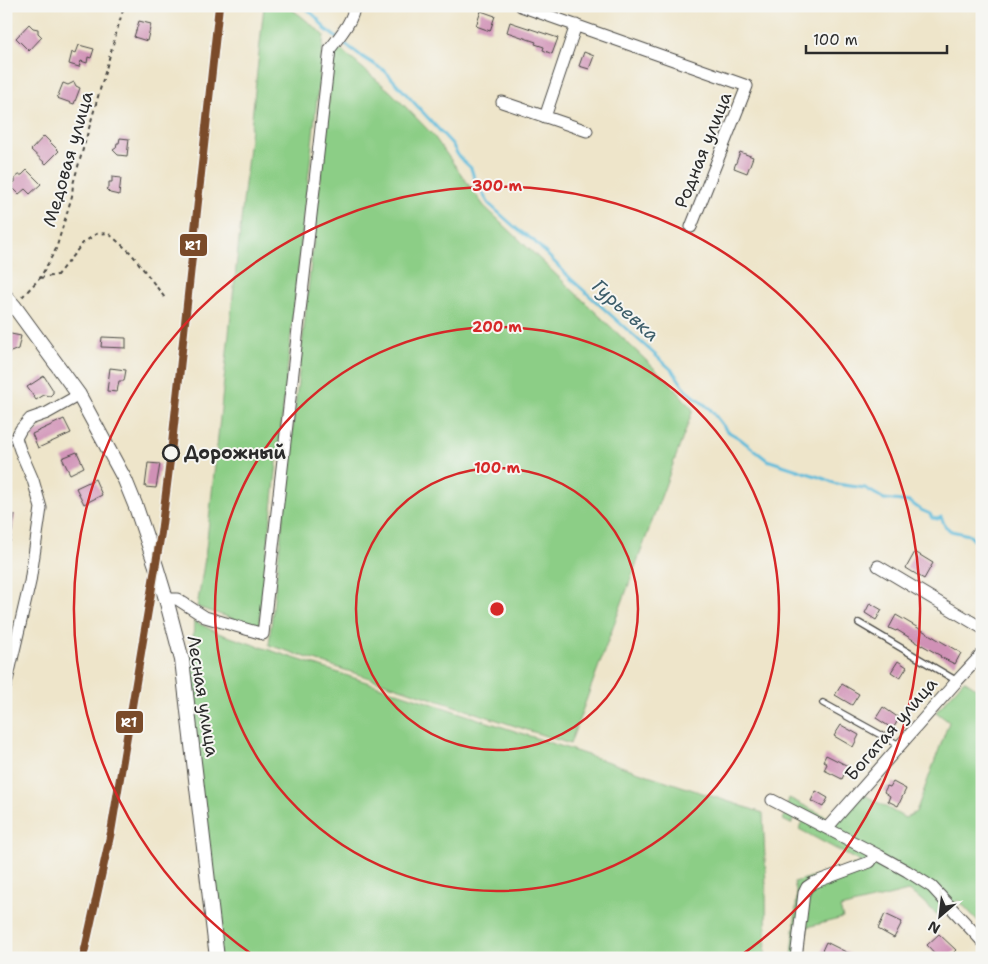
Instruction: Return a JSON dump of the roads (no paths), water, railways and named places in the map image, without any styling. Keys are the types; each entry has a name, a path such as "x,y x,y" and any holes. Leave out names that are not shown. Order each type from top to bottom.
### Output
{"street":[{"path":"166,599 177,600 205,617 263,634 330,49 354,12 354,6"},
{"path":"522,6 576,26 545,117"},
{"name":"Родная улица","path":"576,26 747,86 691,227"},
{"path":"502,102 587,131"},
{"name":"Лесная улица","path":"10,302 79,395 125,480 148,541 182,660 217,958"},
{"path":"6,685 30,582 41,508 33,480 16,438 30,418 47,413 79,395"},
{"path":"878,566 982,628"},
{"name":"Богатая улица","path":"827,828 982,654"},
{"path":"772,800 876,854 932,887 982,940"},
{"path":"796,958 804,893 807,887 813,883 870,862 876,854"}],"lane":[{"path":"859,623 957,681"},
{"path":"823,703 899,746"}],"waterway":[{"name":"Гурьевка","path":"304,6 317,18 325,29 385,71 452,144 459,157 471,168 475,181 489,204 518,230 533,240 571,279 673,371 686,390 710,409 727,431 767,460 836,484 865,488 884,499 910,502 930,514 932,518 938,519 941,517 945,526 951,531 969,535 982,545"}],"place":[{"name":"Дорожный","path":"171,453"}]}
